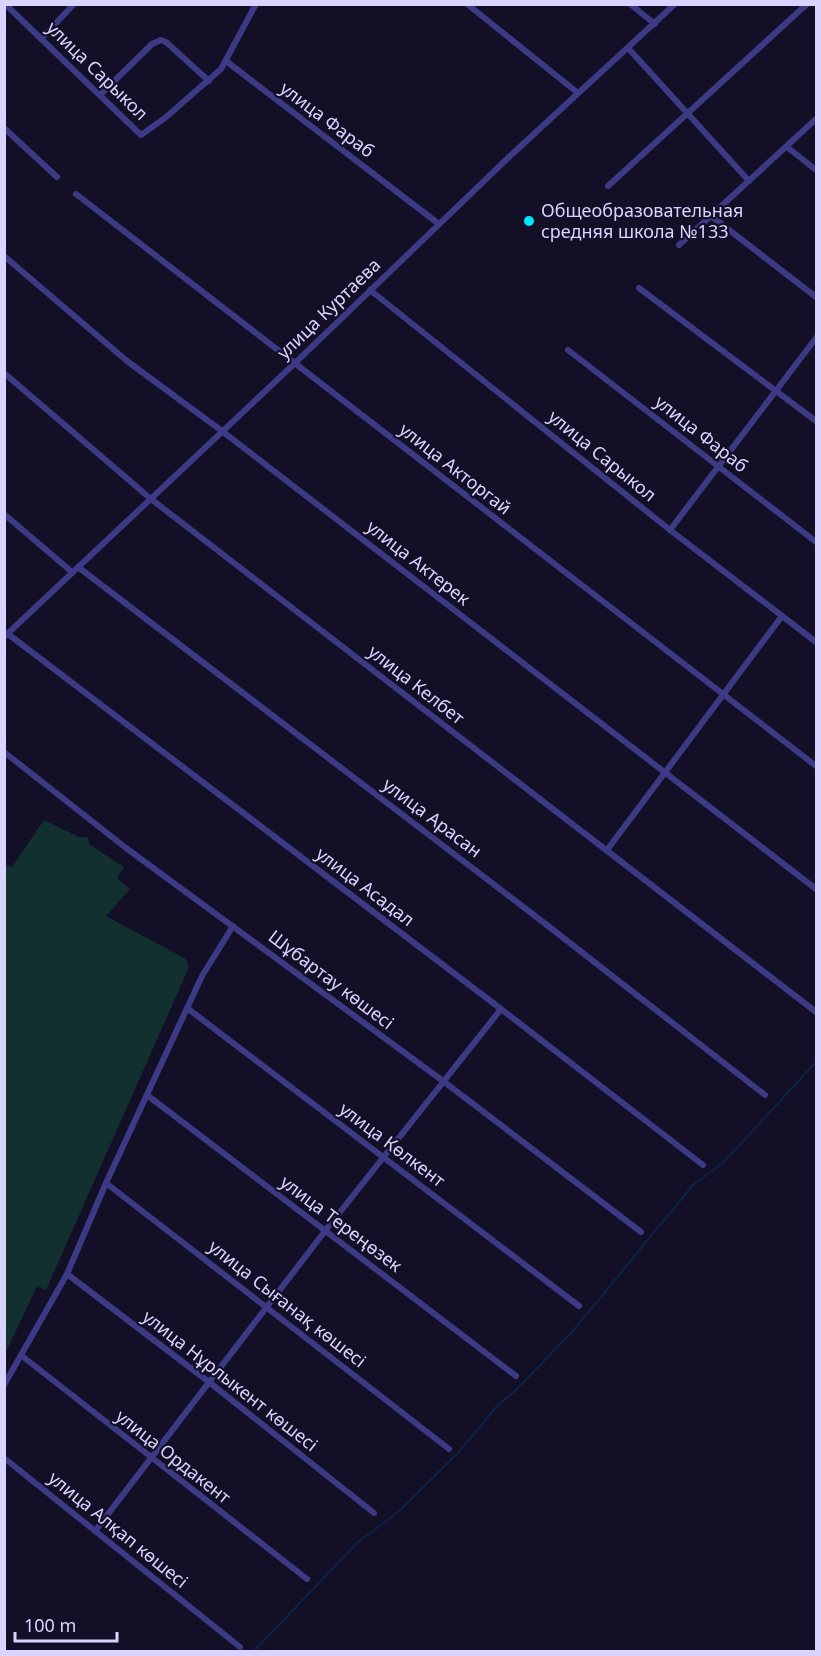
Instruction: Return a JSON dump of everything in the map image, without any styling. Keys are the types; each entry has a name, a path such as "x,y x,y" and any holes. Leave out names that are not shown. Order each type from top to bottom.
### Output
{"street":[{"name":"улица Сарыкол","path":"5,4 141,135 209,81"},
{"path":"41,39 74,4"},
{"path":"100,95 152,44 161,40 209,81 226,61 256,4"},
{"path":"467,4 578,93"},
{"path":"630,4 655,24"},
{"name":"улица Куртаева","path":"6,636 439,224 675,4"},
{"path":"608,186 807,4"},
{"path":"628,48 749,181"},
{"name":"улица Фараб","path":"226,61 439,224"},
{"path":"679,245 816,119"},
{"path":"4,128 57,177"},
{"path":"786,147 816,170"},
{"name":"улица Акторгай","path":"76,194 816,766"},
{"path":"711,216 816,297"},
{"name":"улица Актерек","path":"4,256 127,361 222,431 816,889"},
{"path":"639,288 816,421"},
{"name":"улица Сарыкол","path":"370,290 670,531 816,642"},
{"path":"670,531 816,338"},
{"name":"улица Фараб","path":"568,350 816,542"},
{"name":"улица Келбет","path":"4,373 151,499 816,1012"},
{"path":"4,514 72,572"},
{"name":"улица Арасан","path":"78,567 543,922 765,1095"},
{"path":"607,850 782,616"},
{"name":"улица Асадал","path":"6,636 501,1009 703,1165"},
{"name":"Шұбартау көшесі","path":"4,752 126,848 443,1081 641,1232"},
{"path":"4,1385 67,1274 106,1183 202,976 233,926"},
{"name":"улица Көлкент","path":"187,1008 579,1306"},
{"path":"95,1531 325,1231 501,1009"},
{"name":"улица Тереңөзек","path":"147,1095 516,1376"},
{"name":"улица Сығанақ көшесі","path":"106,1183 449,1449"},
{"name":"улица Нұрлыкент көшесі","path":"67,1274 209,1382 374,1513"},
{"name":"улица Ордакент","path":"22,1356 307,1580"},
{"name":"улица Алқап көшесі","path":"4,1458 240,1647"}],"green space":[{"path":"44,820 79,837 88,837 89,844 124,867 117,878 130,889 106,916 186,959 189,967 46,1290 37,1286 5,1354 5,864 12,867"}],"waterway":[{"path":"253,1652 357,1543 397,1513 459,1452 497,1406 515,1391 572,1332 693,1185 723,1163 816,1062"}],"place":[{"name":"Общеобразовательная средняя школа №133","path":"529,221"}]}
